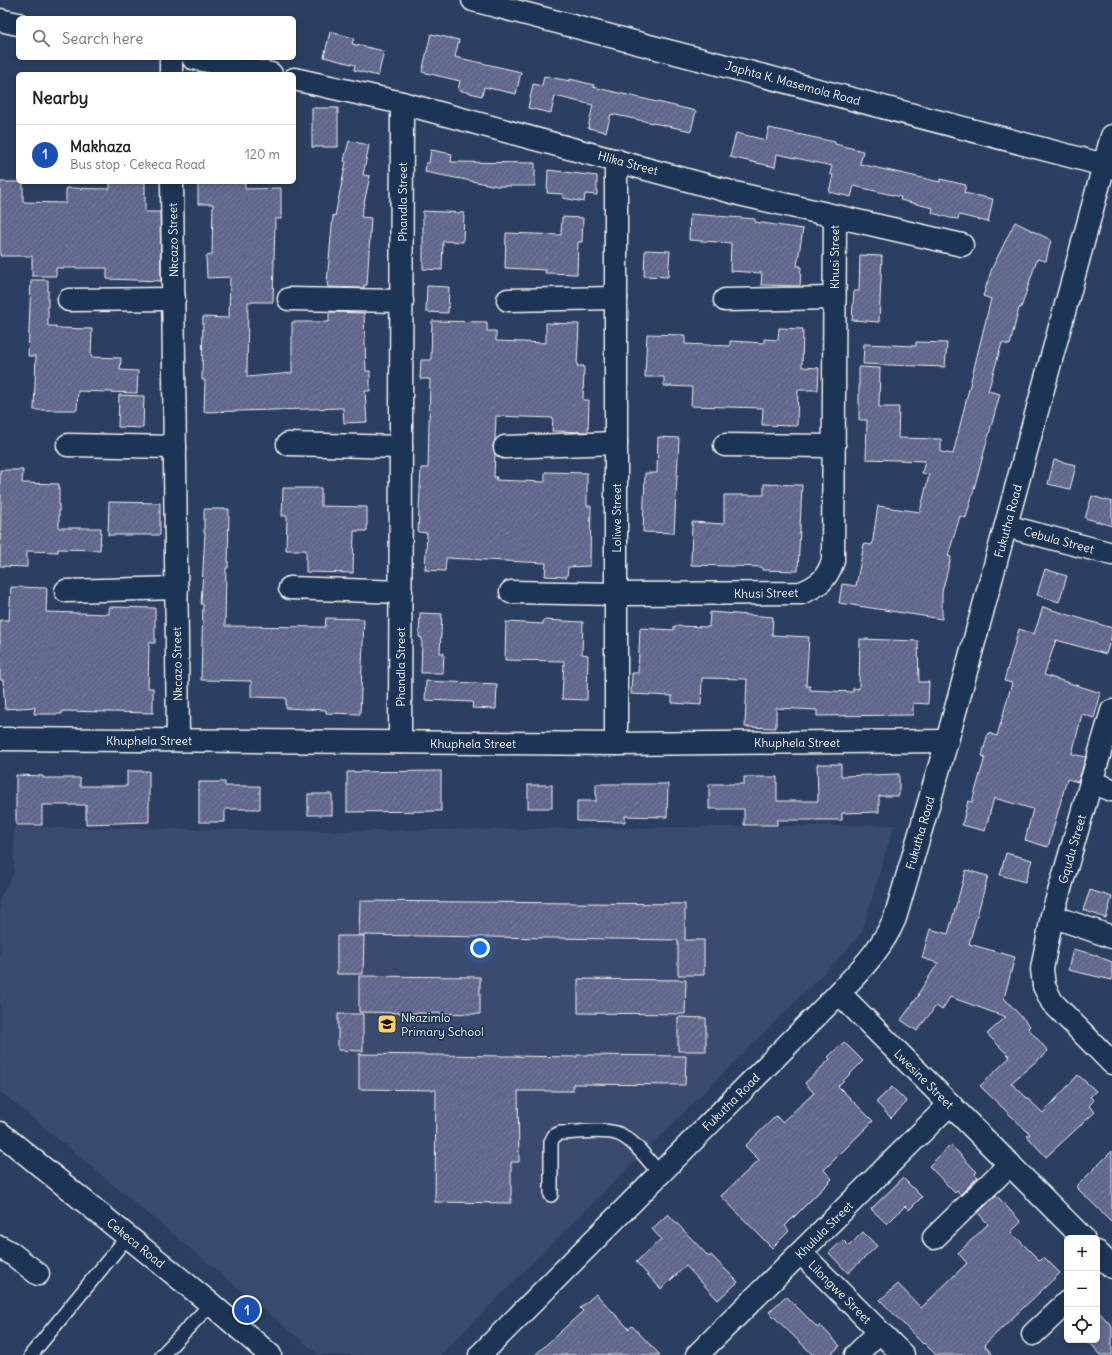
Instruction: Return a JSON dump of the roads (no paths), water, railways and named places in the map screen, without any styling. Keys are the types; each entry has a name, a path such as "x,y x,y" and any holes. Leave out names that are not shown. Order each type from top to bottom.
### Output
{"street":[{"name":"Japhta K. Masemola Road","path":"473,0 1108,166"},
{"path":"0,20 16,24"},
{"path":"171,60 171,72"},
{"path":"203,60 261,72"},
{"name":"Hlika Street","path":"296,79 402,103 739,194 962,245"},
{"name":"Phandla Street","path":"400,742 402,103"},
{"name":"Fukutha Road","path":"480,1355 839,993 887,938 895,918 947,742 1006,526 1108,166 1112,136"},
{"name":"Loliwe Street","path":"616,160 616,744"},
{"name":"Nkcazo Street","path":"172,184 178,740"},
{"name":"Khusi Street","path":"616,594 801,593 817,586 829,574 833,561 835,217"},
{"path":"508,300 616,298"},
{"name":"Khusi Street","path":"725,300 834,298"},
{"path":"69,300 174,299"},
{"path":"289,299 402,301"},
{"path":"505,447 616,443"},
{"path":"288,444 401,447"},
{"path":"68,446 175,448"},
{"path":"725,446 834,446"},
{"name":"Cebula Street","path":"1006,526 1112,554"},
{"path":"66,591 177,588"},
{"path":"290,588 401,592"},
{"path":"511,592 616,594"},
{"name":"Gqudu Street","path":"1112,711 1052,916 1042,969 1044,986 1057,1009 1112,1063"},
{"name":"Khuphela Street","path":"0,739 616,744 947,742"},
{"path":"1091,782 1112,790"},
{"path":"1052,916 1112,937"},
{"name":"Lwesine Street","path":"839,993 1080,1235"},
{"name":"Khulula Street","path":"697,1355 950,1104"},
{"name":"Cekeca Road","path":"0,1133 211,1304 270,1355"},
{"path":"934,1238 1010,1164"},
{"path":"0,1247 11,1253 38,1274"},
{"name":"Lilongwe Street","path":"801,1253 903,1355"},
{"path":"1033,1334 1064,1305"},
{"name":"Lilongwe Street","path":"856,1355 880,1332"}],"lane":[{"path":"551,1196 551,1142 554,1136 560,1133 610,1132 620,1134 628,1139 660,1173"},
{"path":"31,1355 128,1236"},
{"path":"162,1355 211,1304"}],"place":[{"name":"Nkazimlo Primary School","path":"387,1024"},
{"name":"Makhaza","path":"247,1310"}]}
